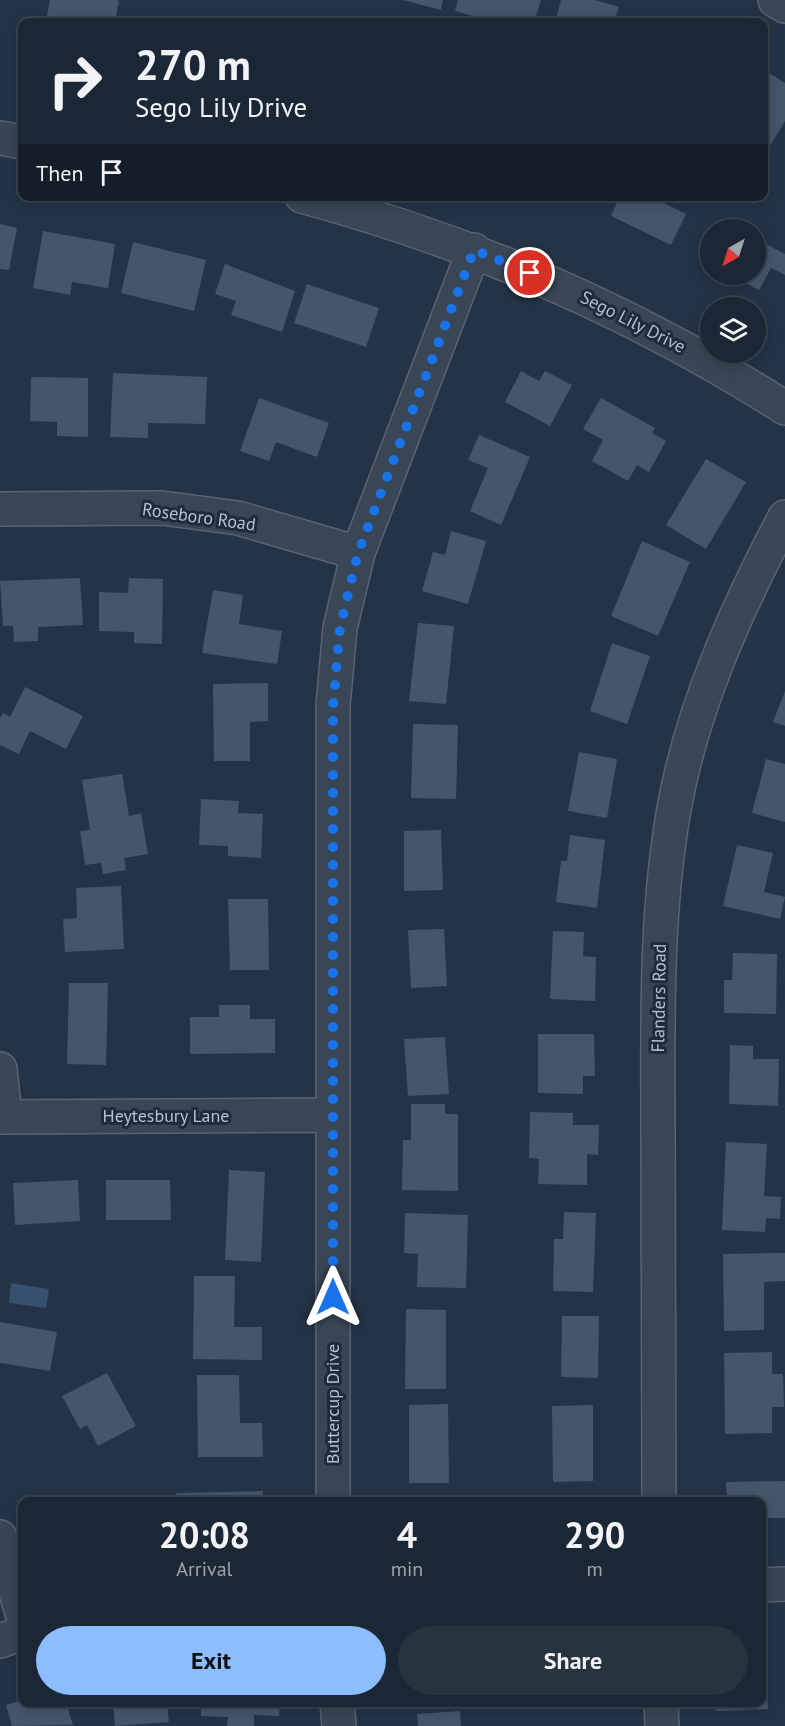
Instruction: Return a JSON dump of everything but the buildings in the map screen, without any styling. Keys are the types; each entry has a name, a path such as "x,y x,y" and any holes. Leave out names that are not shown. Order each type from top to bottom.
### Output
{"street":[{"path":"775,0 785,6"},
{"path":"0,138 18,141"},
{"name":"Sego Lily Drive","path":"321,201 474,250 568,289 660,334 785,408"},
{"name":"Buttercup Drive","path":"333,1497 333,706 340,628 358,553 474,250"},
{"name":"Roseboro Road","path":"0,509 162,508 238,518 358,553"},
{"name":"Flanders Road","path":"658,1497 657,981 662,893 675,807 696,727 723,650 750,585 785,517"},
{"path":"0,1068 2,1117"},
{"name":"Heytesbury Lane","path":"2,1117 333,1115"},
{"path":"0,1537 18,1599"},
{"path":"766,1585 785,1584"},
{"path":"0,1641 18,1634"},
{"path":"337,1707 339,1726"},
{"path":"661,1707 662,1726"}],"water":[{"path":"11,1283 49,1289 46,1308 9,1303"}],"route":[{"path":"333,1297 333,706 340,628 358,553 383,481 474,250 530,273"}]}
